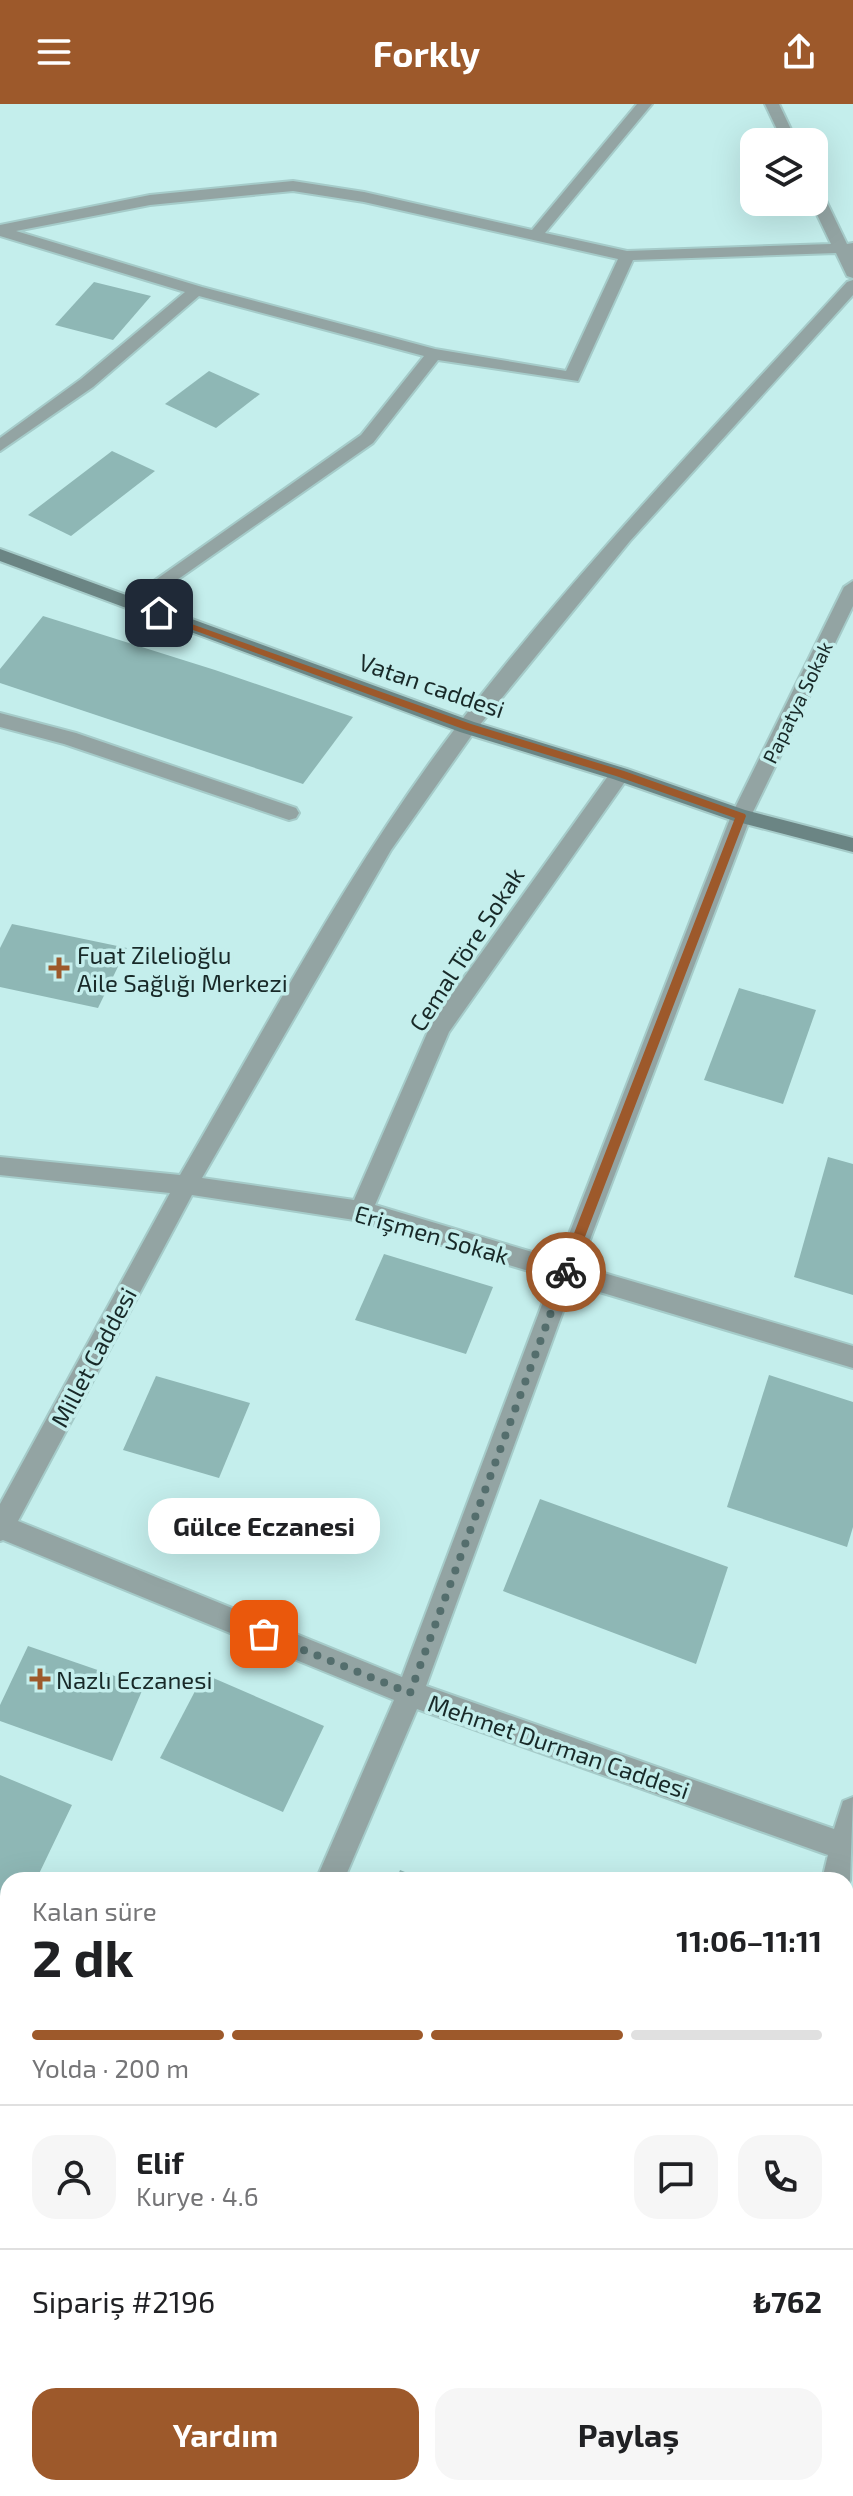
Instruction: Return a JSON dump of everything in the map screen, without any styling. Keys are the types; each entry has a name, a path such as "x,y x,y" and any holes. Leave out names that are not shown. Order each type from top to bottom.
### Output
{"street":[{"path":"534,237 645,104"},
{"path":"772,104 783,128"},
{"path":"0,230 150,200 293,186 364,197 627,256 847,248"},
{"path":"828,216 847,248 853,273"},
{"path":"0,230 196,290 434,354 572,377 627,256"},
{"name":"Millet Caddesi","path":"0,1527 186,1185 384,845 467,727 624,537 853,285"},
{"path":"0,446 87,383 196,290"},
{"path":"134,604 367,439 434,354"},
{"name":"Vatan caddesi","path":"0,555 467,727 620,774 741,816 853,845"},
{"name":"Papatya Sokak","path":"333,1872 410,1693 565,1274 741,816 853,587"},
{"path":"0,720 69,738 289,813"},
{"name":"Cemal Töre Sokak","path":"361,1211 440,1028 620,774"},
{"name":"Erişmen Sokak","path":"0,1166 186,1185 361,1211 853,1357"},
{"name":"Mehmet Durman Caddesi","path":"0,1527 410,1693 849,1848"},
{"path":"839,1872 849,1848 853,1811"}],"building":[{"path":"94,282 151,296 113,340 55,325"},
{"path":"209,371 260,394 216,428 165,404"},
{"path":"112,451 155,471 71,536 28,515"},
{"path":"43,616 353,717 303,784 0,683 0,669"},
{"name":"Fuat Zilelioğlu Aile Sağlığı Merkezi","path":"12,924 127,948 98,1008 0,987 0,948"},
{"path":"739,988 816,1010 783,1104 704,1080"},
{"path":"828,1157 853,1164 853,1295 794,1277"},
{"path":"384,1254 493,1287 466,1354 355,1320"},
{"path":"769,1375 853,1402 853,1527 847,1547 727,1507"},
{"path":"156,1376 250,1403 219,1478 123,1450"},
{"path":"540,1499 728,1567 696,1664 503,1591"},
{"path":"28,1646 144,1686 112,1761 0,1721 0,1705"},
{"path":"204,1674 324,1726 283,1812 160,1758"},
{"path":"0,1775 72,1805 40,1872 0,1872"}],"way so far":[{"path":"264,1634 410,1693 566,1272"}],"place":[{"name":"Fuat Zilelioğlu Aile Sağlığı Merkezi","path":"59,968"},
{"name":"Gülce Eczanesi","path":"264,1634"},
{"name":"Nazlı Eczanesi","path":"40,1679"}],"route":[{"path":"159,613 467,727 620,774 741,816 566,1272"}]}
